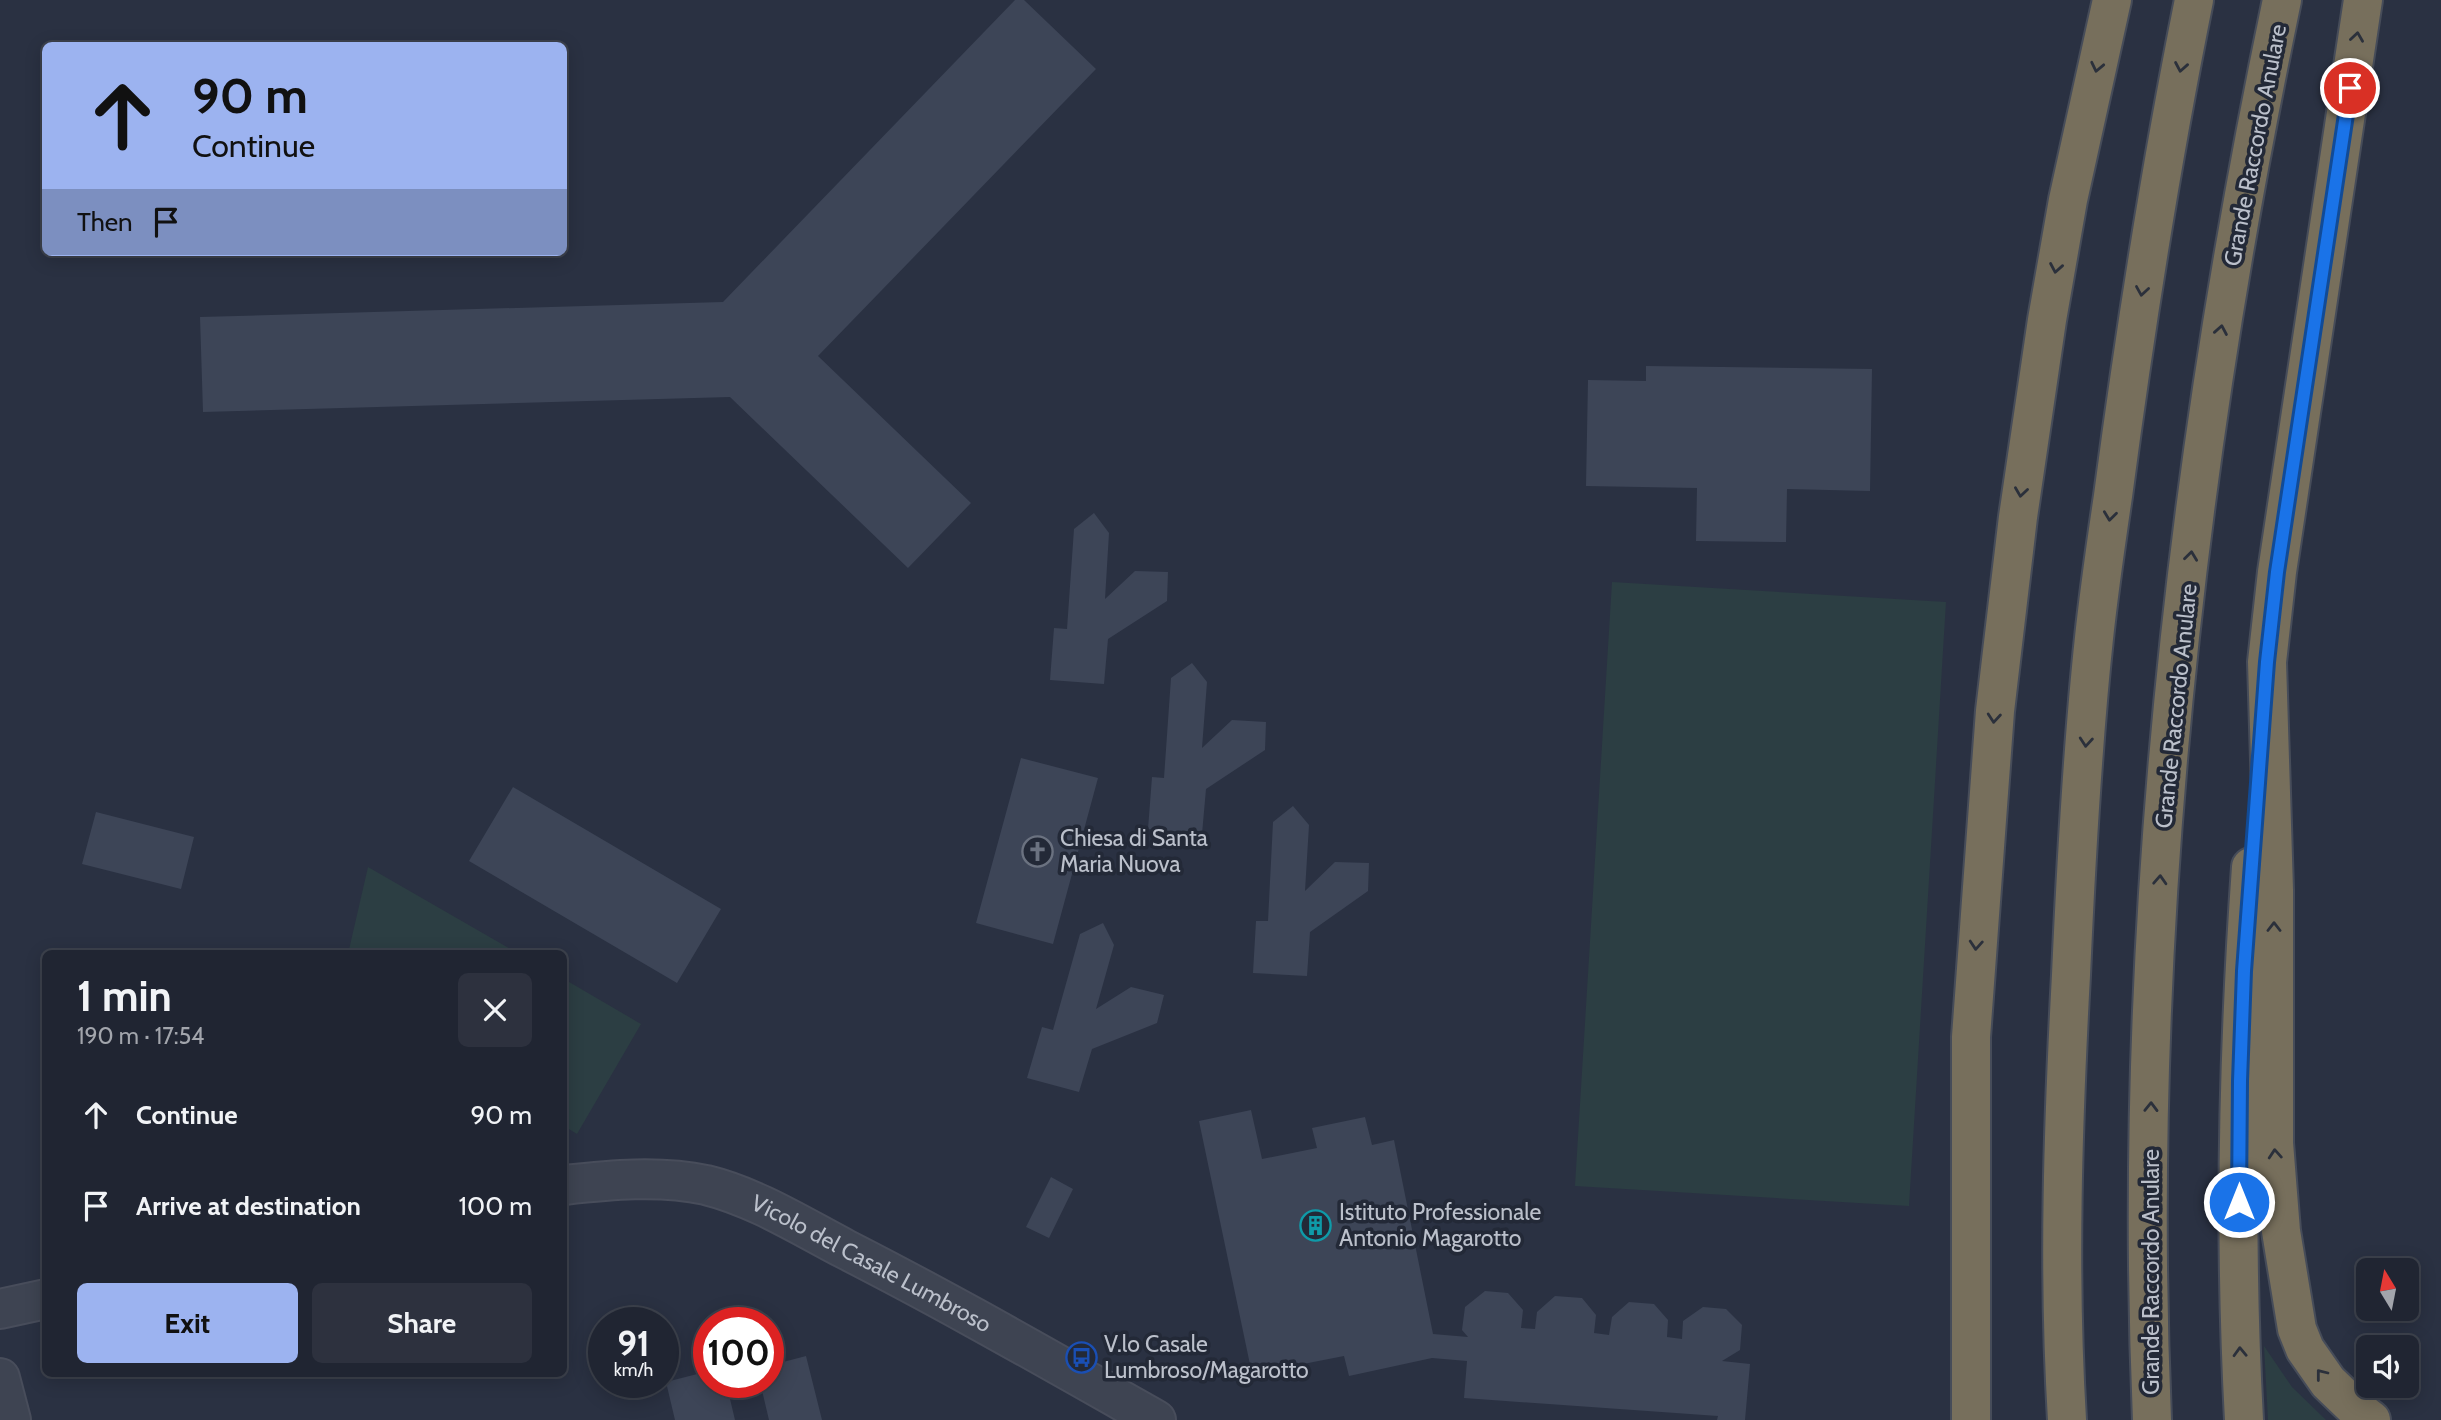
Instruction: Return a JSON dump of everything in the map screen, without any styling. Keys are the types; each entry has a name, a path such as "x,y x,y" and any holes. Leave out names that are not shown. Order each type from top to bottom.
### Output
{"highway":[{"path":"1971,1420 1971,1037 1995,711 2018,517 2047,320 2068,201 2112,0"},
{"path":"2067,1420 2061,1214 2064,1104 2077,852 2093,652 2122,427 2151,235 2194,0"},
{"name":"Grande Raccordo Anulare","path":"2152,1420 2149,1247 2154,980 2161,861 2180,645 2218,348 2282,0"},
{"path":"2244,1420 2239,1305 2240,1081 2244,971 2267,662 2277,572 2363,0"},
{"path":"2267,662 2274,890 2274,1143 2287,1274 2297,1329 2310,1359 2340,1395 2371,1420"}],"street":[{"name":"Vicolo del Casale Lumbroso","path":"567,1185 629,1179 676,1180 732,1193 771,1210 930,1292 1156,1420"},
{"path":"0,1309 42,1300"},
{"path":"0,1378 11,1420"}],"shaded area":[{"path":"1612,582 1946,602 1909,1206 1575,1186"},
{"path":"368,867 512,950 349,950"},
{"path":"567,981 641,1024 577,1134 567,1128"},
{"path":"2264,1346 2292,1387 2326,1420 2268,1420"}],"building":[{"path":"1015,0 1024,0 1096,69 818,356 971,503 908,568 730,397 203,412 200,317 723,302"},
{"path":"1646,366 1872,369 1870,491 1787,489 1786,542 1696,541 1697,488 1586,486 1588,380 1646,381"},
{"path":"1094,513 1109,533 1105,599 1135,571 1168,572 1167,601 1108,639 1104,684 1050,680 1054,628 1067,629 1074,529"},
{"path":"1192,663 1207,682 1202,748 1232,720 1266,722 1265,750 1206,789 1202,834 1148,829 1152,777 1164,778 1171,678"},
{"name":"Chiesa di Santa Maria Nuova","path":"1021,758 1098,778 1053,944 976,923"},
{"path":"513,787 721,909 677,983 469,861"},
{"path":"1293,806 1309,825 1305,891 1335,862 1369,863 1368,891 1310,932 1307,976 1253,973 1256,921 1268,921 1273,822"},
{"path":"96,812 194,837 181,889 82,864"},
{"path":"1103,923 1114,945 1096,1009 1131,987 1164,995 1157,1023 1092,1049 1079,1092 1027,1078 1042,1027 1053,1030 1080,934"},
{"name":"Istituto Professionale Antonio Magarotto","path":"1251,1110 1262,1159 1317,1148 1312,1128 1365,1117 1372,1145 1394,1140 1433,1334 1468,1337 1462,1330 1465,1307 1485,1291 1508,1293 1523,1310 1521,1328 1535,1329 1537,1312 1555,1296 1582,1298 1596,1315 1594,1333 1609,1335 1612,1317 1629,1302 1654,1304 1668,1320 1667,1337 1682,1339 1683,1321 1703,1307 1726,1309 1742,1325 1740,1350 1722,1361 1750,1364 1745,1420 1717,1420 1718,1416 1464,1398 1467,1361 1432,1358 1349,1376 1344,1356 1252,1374 1199,1121"},
{"path":"1051,1177 1073,1189 1049,1238 1026,1227"},
{"path":"806,1356 822,1420 769,1420 764,1398 784,1398 784,1362"},
{"path":"693,1375 693,1398 730,1398 735,1420 675,1420 670,1398 679,1398 679,1379"}],"place":[{"name":"Chiesa di Santa Maria Nuova","path":"1037,851"},
{"name":"Istituto Professionale Antonio Magarotto","path":"1316,1225"},
{"name":"V.lo Casale Lumbroso/Magarotto","path":"1081,1357"}],"route":[{"path":"2239,1202 2244,971 2267,662 2277,572 2350,88"}]}
